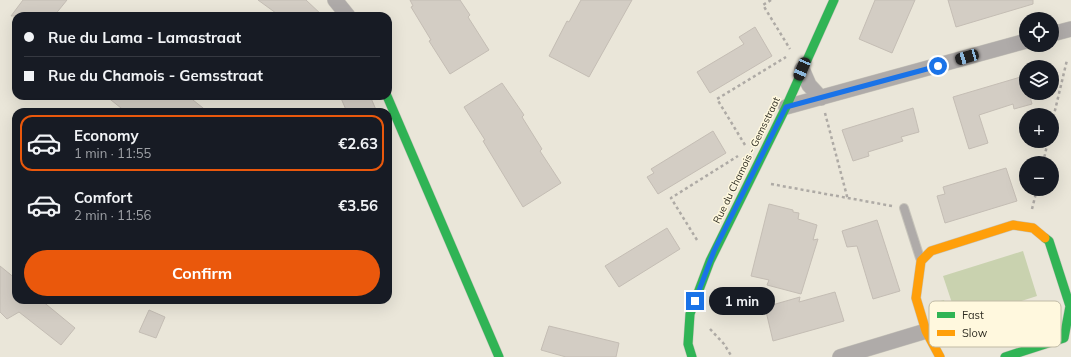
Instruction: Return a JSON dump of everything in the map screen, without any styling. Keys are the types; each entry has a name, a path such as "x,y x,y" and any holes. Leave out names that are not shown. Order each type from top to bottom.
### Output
{"street":[{"path":"335,0 345,12"},
{"name":"Rue du Chamois - Gemsstraat","path":"692,357 688,344 690,314 710,261 748,180 786,107 834,0"},
{"path":"1059,32 1071,29"},
{"path":"786,107 1019,43"},
{"path":"802,69 809,85 821,98"},
{"path":"389,100 499,357"},
{"path":"929,337 916,298 921,261 931,251 1013,225 1033,228 1049,241 1068,288 1070,306 1064,338 1061,339"},
{"path":"840,357 926,331"},
{"path":"935,347 940,357"},
{"path":"1005,357 1036,347"}],"lane":[{"path":"904,208 921,261"}],"path":[{"path":"756,164 717,99 792,53 763,5 771,0"},
{"path":"1056,108 1067,60"},
{"path":"821,98 848,200"},
{"path":"710,261 671,198 748,150"},
{"path":"748,180 848,200 904,208"},
{"path":"690,314 707,326 724,344 732,357"}],"green space":[{"path":"1023,251 1037,296 1021,301 951,301 943,276"}],"building":[{"path":"23,0 67,0 57,12 14,12"},
{"path":"258,0 306,0 319,12 274,12"},
{"path":"410,0 460,0 470,15 468,17 489,50 450,74 429,41 431,40 411,7 413,6"},
{"path":"581,0 632,0 589,77 549,56 567,21 569,22"},
{"path":"875,0 915,0 892,53 859,39"},
{"path":"948,0 1033,0 1033,4 956,27"},
{"path":"755,27 772,56 710,93 697,72 744,44 739,37"},
{"path":"1019,77 1019,100 1031,100 1032,104 1014,109 1013,104 979,115 988,143 969,149 953,97"},
{"path":"502,83 524,115 522,117 542,149 540,151 561,183 523,207 483,141 485,140 464,107"},
{"path":"111,100 193,100 203,108 121,108"},
{"path":"342,100 372,100 375,108 345,108"},
{"path":"913,108 919,132 901,137 903,141 868,152 869,156 853,161 842,130"},
{"path":"713,131 726,153 658,194 647,177 654,173 651,169"},
{"path":"1006,168 1017,201 945,223 937,196 945,194 943,187"},
{"path":"769,204 793,210 793,212 799,213 798,219 817,225 813,240 818,239 801,294 767,285 769,280 751,276"},
{"path":"877,220 900,291 873,299 857,246 847,247 842,231"},
{"path":"667,228 680,249 619,287 605,266"},
{"path":"0,266 12,276 12,304 46,304 75,328 61,345 19,312 7,319 0,312"},
{"path":"835,292 844,321 773,341 765,307 800,297 799,302"},
{"path":"149,310 165,317 156,338 139,332"},
{"path":"549,326 619,343 616,357 566,357 541,350"}],"traffic: fast":[{"path":"692,357 688,344 690,314 710,261 786,107 834,0"},
{"path":"389,100 499,357"},
{"path":"1045,238 1049,241 1070,306 1064,338 1061,339"},
{"path":"1005,357 1036,347"}],"traffic: slow":[{"path":"929,337 916,298 921,261 931,251 1013,225 1033,228 1045,238"},
{"path":"935,347 940,357"}],"route":[{"path":"695,301 714,251 756,164 786,107 938,66"}]}
